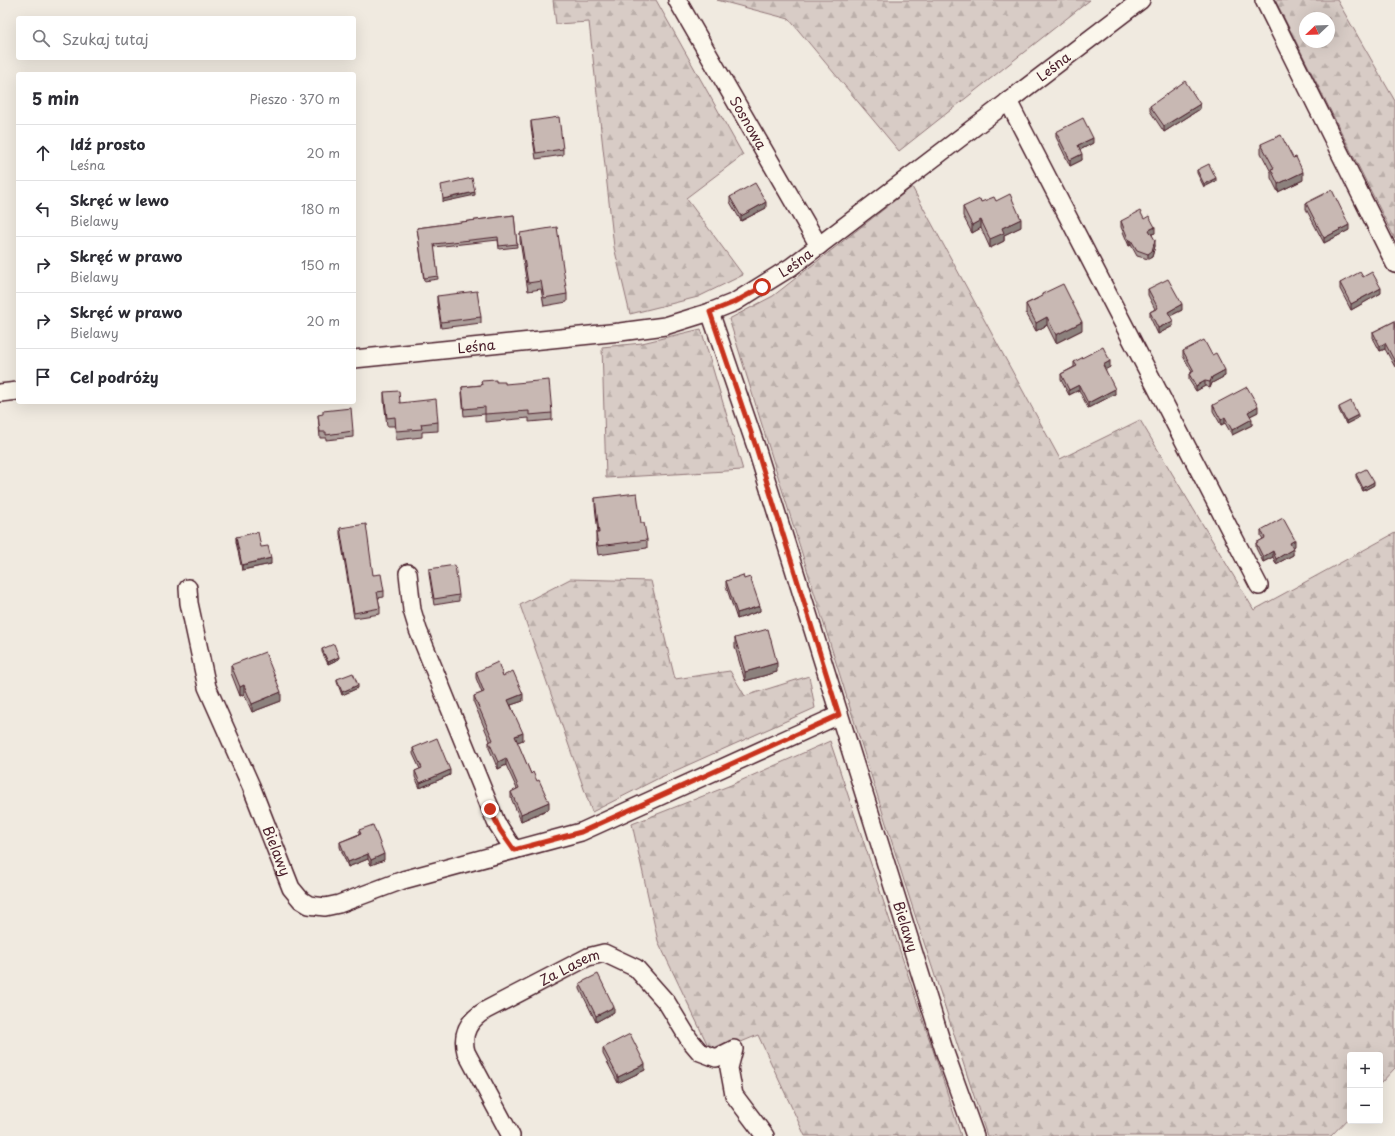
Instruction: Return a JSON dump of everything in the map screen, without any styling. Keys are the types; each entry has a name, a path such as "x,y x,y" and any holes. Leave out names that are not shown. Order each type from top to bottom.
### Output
{"street":[{"name":"Sosnowa","path":"677,0 819,246"},
{"name":"Leśna","path":"356,359 633,331 682,322 710,312 753,292 819,246 1141,0"},
{"path":"1264,0 1395,264"},
{"path":"1008,101 1259,586"},
{"name":"Bielawy","path":"710,312 756,447 944,1050 975,1136"},
{"path":"0,393 16,392"},
{"path":"408,573 412,610 418,630 496,822 514,850"},
{"name":"Bielawy","path":"188,588 189,603 207,687 251,786 291,888 301,900 315,907 339,904 403,880 581,832 839,715"},
{"name":"Za Lasem","path":"511,1136 466,1052 464,1040 466,1029 473,1019 486,1010 588,957 604,953 636,968 667,1003 689,1039 700,1052 716,1058 734,1049 729,1068 734,1095 765,1136"}],"green space":[{"path":"553,0 656,0 743,155 686,198 743,275 698,297 630,314 614,247 589,22 556,24"},
{"path":"717,0 1090,0 899,151 789,19"},
{"path":"1275,0 1337,0 1395,101 1395,239 1299,48 1335,48 1335,12 1299,12 1299,48"},
{"path":"912,187 1060,459 1140,420 1254,610 1395,533 1395,1068 1383,1081 1383,1052 1347,1052 1347,1119 1331,1136 987,1136 904,881 729,319 773,296"},
{"path":"701,329 743,470 606,478 602,347 642,343"},
{"path":"570,579 651,581 675,679 730,671 745,696 809,676 815,708 659,778 592,812 520,605"},
{"path":"830,741 961,1136 805,1136 758,1035 712,1054 658,941 632,824 731,785"}],"building":[{"path":"1185,81 1200,104 1164,126 1150,106"},
{"path":"559,117 563,149 536,153 531,121"},
{"path":"1083,118 1093,138 1078,145 1082,154 1070,160 1056,132"},
{"path":"1281,135 1293,158 1296,157 1303,172 1278,184 1271,169 1274,168 1261,144"},
{"path":"1209,164 1216,178 1204,184 1197,170"},
{"path":"472,178 475,192 443,199 441,185"},
{"path":"755,183 766,202 741,216 730,197"},
{"path":"1332,190 1349,225 1324,238 1306,203"},
{"path":"1010,194 1021,219 1002,228 1004,233 990,239 981,220 972,225 963,207 980,199 981,202 994,197 996,201"},
{"path":"1140,211 1144,219 1149,216 1155,227 1149,230 1155,240 1152,251 1148,254 1137,250 1131,240 1129,241 1121,221"},
{"path":"514,215 517,244 499,246 498,237 434,244 438,276 424,278 417,228"},
{"path":"557,227 567,294 544,298 541,281 528,283 520,233"},
{"path":"1360,272 1363,277 1372,272 1381,288 1351,304 1340,283"},
{"path":"1168,279 1182,304 1168,312 1173,321 1158,328 1150,312 1158,308 1148,289"},
{"path":"1063,284 1082,322 1056,335 1047,317 1036,323 1026,304"},
{"path":"477,291 481,317 441,322 437,296"},
{"path":"1395,321 1395,362 1385,343 1380,346 1373,332"},
{"path":"1204,340 1212,355 1216,353 1225,370 1212,377 1210,382 1205,381 1196,386 1189,374 1194,371 1183,351"},
{"path":"1103,347 1110,361 1103,365 1115,389 1088,403 1079,385 1069,390 1061,374 1077,366 1074,362"},
{"path":"496,380 496,382 505,382 505,384 549,380 552,413 529,415 529,411 485,414 485,407 464,409 462,387 482,385 481,381"},
{"path":"1247,387 1258,406 1248,412 1252,419 1232,430 1225,417 1221,420 1213,405"},
{"path":"399,391 400,403 436,399 438,422 421,424 422,429 396,431 395,417 387,418 384,392"},
{"path":"1351,401 1358,415 1346,421 1339,407"},
{"path":"351,408 353,431 326,435 326,432 320,432 318,415 323,414 323,411"},
{"path":"1366,469 1374,482 1363,488 1356,474"},
{"path":"637,493 641,523 644,523 647,540 598,546 596,533 599,533 595,498"},
{"path":"1283,518 1295,540 1290,543 1293,549 1276,559 1273,551 1263,557 1256,543 1265,538 1261,530"},
{"path":"366,524 373,575 381,574 384,591 377,592 380,608 354,613 340,528"},
{"path":"258,532 261,547 268,546 271,558 242,565 236,537"},
{"path":"455,565 459,595 434,599 429,569"},
{"path":"743,575 744,579 750,577 760,606 737,613 726,581"},
{"path":"768,629 777,663 745,672 735,638"},
{"path":"334,644 339,657 328,662 322,649"},
{"path":"265,652 281,692 252,704 244,685 240,687 231,665"},
{"path":"498,662 503,676 513,671 523,694 508,700 523,733 515,736 531,774 533,772 537,781 539,780 549,802 521,814 511,792 519,788 506,758 498,762 489,742 493,740 474,696 484,692 476,672"},
{"path":"353,673 358,685 342,692 337,679"},
{"path":"437,738 450,770 420,783 415,771 422,768 413,748"},
{"path":"373,825 384,854 371,860 368,854 348,862 340,842 361,834 359,830"},
{"path":"598,974 614,1007 596,1016 580,983"},
{"path":"630,1034 645,1064 618,1077 603,1048"}],"route":[{"path":"490,809 500,830 514,850 581,832 839,715 756,447 710,312 735,302 762,287"}]}
